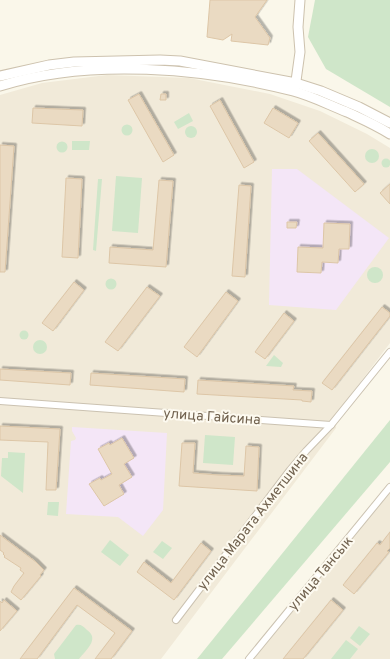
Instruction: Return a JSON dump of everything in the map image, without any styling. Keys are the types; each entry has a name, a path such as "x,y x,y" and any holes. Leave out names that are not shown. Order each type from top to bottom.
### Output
{"street":[{"path":"295,87 300,52 298,27 300,0"},
{"path":"0,76 74,62 180,61 295,87 372,123 390,134"},
{"path":"0,86 28,79 74,72 142,68 185,72 321,91 359,107 390,123"},
{"path":"331,425 390,352"},
{"name":"улица Гайсина","path":"0,401 331,425"},
{"name":"улица Марата Ахметшина","path":"176,620 290,470 331,425"},
{"name":"улица Тансык","path":"249,659 390,487"}],"shaded area":[{"path":"107,75 189,78 270,94 320,111 367,134 390,148 390,343 337,413 336,428 161,659 0,659 0,95 42,83"},
{"path":"272,169 297,169 389,238 336,310 269,305"},
{"path":"72,427 167,433 163,510 143,536 118,517 66,514 71,441 75,440 76,438 72,431"},
{"path":"390,489 390,659 251,659"}],"green space":[{"path":"315,0 390,0 390,107 326,69 308,37"},
{"path":"189,113 193,121 178,129 174,122"},
{"path":"127,124 131,126 133,130 131,134 127,136 123,134 121,130 123,126"},
{"path":"189,126 193,126 197,132 193,138 189,138 185,134 185,130"},
{"path":"62,141 66,143 68,147 66,151 62,153 58,151 56,147 58,143"},
{"path":"72,141 90,141 89,150 72,150"},
{"path":"372,149 377,151 379,156 377,161 372,163 367,161 365,156 367,151"},
{"path":"384,159 388,159 390,163 388,167 384,167 382,165 382,161"},
{"path":"116,176 142,178 138,233 112,231"},
{"path":"98,179 102,179 96,251 93,250"},
{"path":"375,267 381,269 383,275 381,281 375,283 369,281 367,275 369,269"},
{"path":"109,279 113,279 115,280 115,288 109,289 106,286 106,282"},
{"path":"24,330 29,335 24,340 19,335"},
{"path":"37,340 43,340 47,344 47,350 43,354 37,354 33,350 33,344"},
{"path":"274,355 283,363 281,367 266,366"},
{"path":"390,420 390,462 222,659 197,659"},
{"path":"205,435 235,437 233,465 203,463"},
{"path":"8,452 25,453 23,493 1,476 2,458 8,458"},
{"path":"48,502 59,502 58,516 47,515"},
{"path":"110,540 129,555 120,566 101,552"},
{"path":"162,541 172,548 163,559 153,552"},
{"path":"76,625 82,626 91,633 92,641 88,648 79,659 55,659 54,654"},
{"path":"359,626 370,634 360,646 350,638"},
{"path":"346,640 358,649 350,659 331,659"}],"building":[{"path":"210,0 267,0 255,17 270,38 268,45 231,41 232,34 223,40 207,37"},
{"path":"139,94 174,155 163,162 128,100"},
{"path":"161,94 166,94 166,100 160,100"},
{"path":"220,100 254,162 244,168 210,106"},
{"path":"33,108 83,110 82,126 32,123"},
{"path":"273,108 298,123 289,138 264,123"},
{"path":"318,133 364,184 355,192 309,141"},
{"path":"0,145 14,146 5,272 0,272"},
{"path":"66,178 82,179 78,258 62,257"},
{"path":"159,180 173,181 166,267 109,263 110,247 153,250"},
{"path":"390,184 390,204 380,193"},
{"path":"239,185 251,186 245,277 232,276"},
{"path":"287,222 297,222 296,228 287,228"},
{"path":"324,223 350,224 349,249 339,249 338,263 322,262 321,273 297,272 298,247 323,248"},
{"path":"74,282 84,290 53,331 42,323"},
{"path":"147,287 160,296 118,351 105,342"},
{"path":"226,292 238,301 197,357 184,347"},
{"path":"382,307 390,313 390,316 332,390 322,383"},
{"path":"284,313 294,321 265,359 255,352"},
{"path":"0,369 71,373 70,385 0,380"},
{"path":"91,373 185,379 184,392 90,385"},
{"path":"198,380 294,386 293,390 312,391 311,402 302,400 197,394"},
{"path":"0,426 60,429 56,490 46,490 48,442 0,440"},
{"path":"122,438 134,458 124,464 132,477 119,485 124,494 104,506 89,484 112,474 98,449 109,443 110,445"},
{"path":"182,443 195,443 193,473 218,475 244,476 246,446 259,447 257,491 179,486"},
{"path":"390,532 390,548 387,551 389,552 354,594 343,585 377,543 380,545"},
{"path":"0,535 36,562 44,570 40,575 41,576 21,600 11,592 24,573 20,570 21,568 4,557 4,553 0,550"},
{"path":"201,543 211,551 174,600 137,572 144,562 171,583"},
{"path":"74,588 132,631 111,659 95,659 115,633 77,605 37,659 20,659"},
{"path":"4,600 17,611 0,631 0,601 2,603"},
{"path":"331,600 343,610 303,659 283,659"}]}
